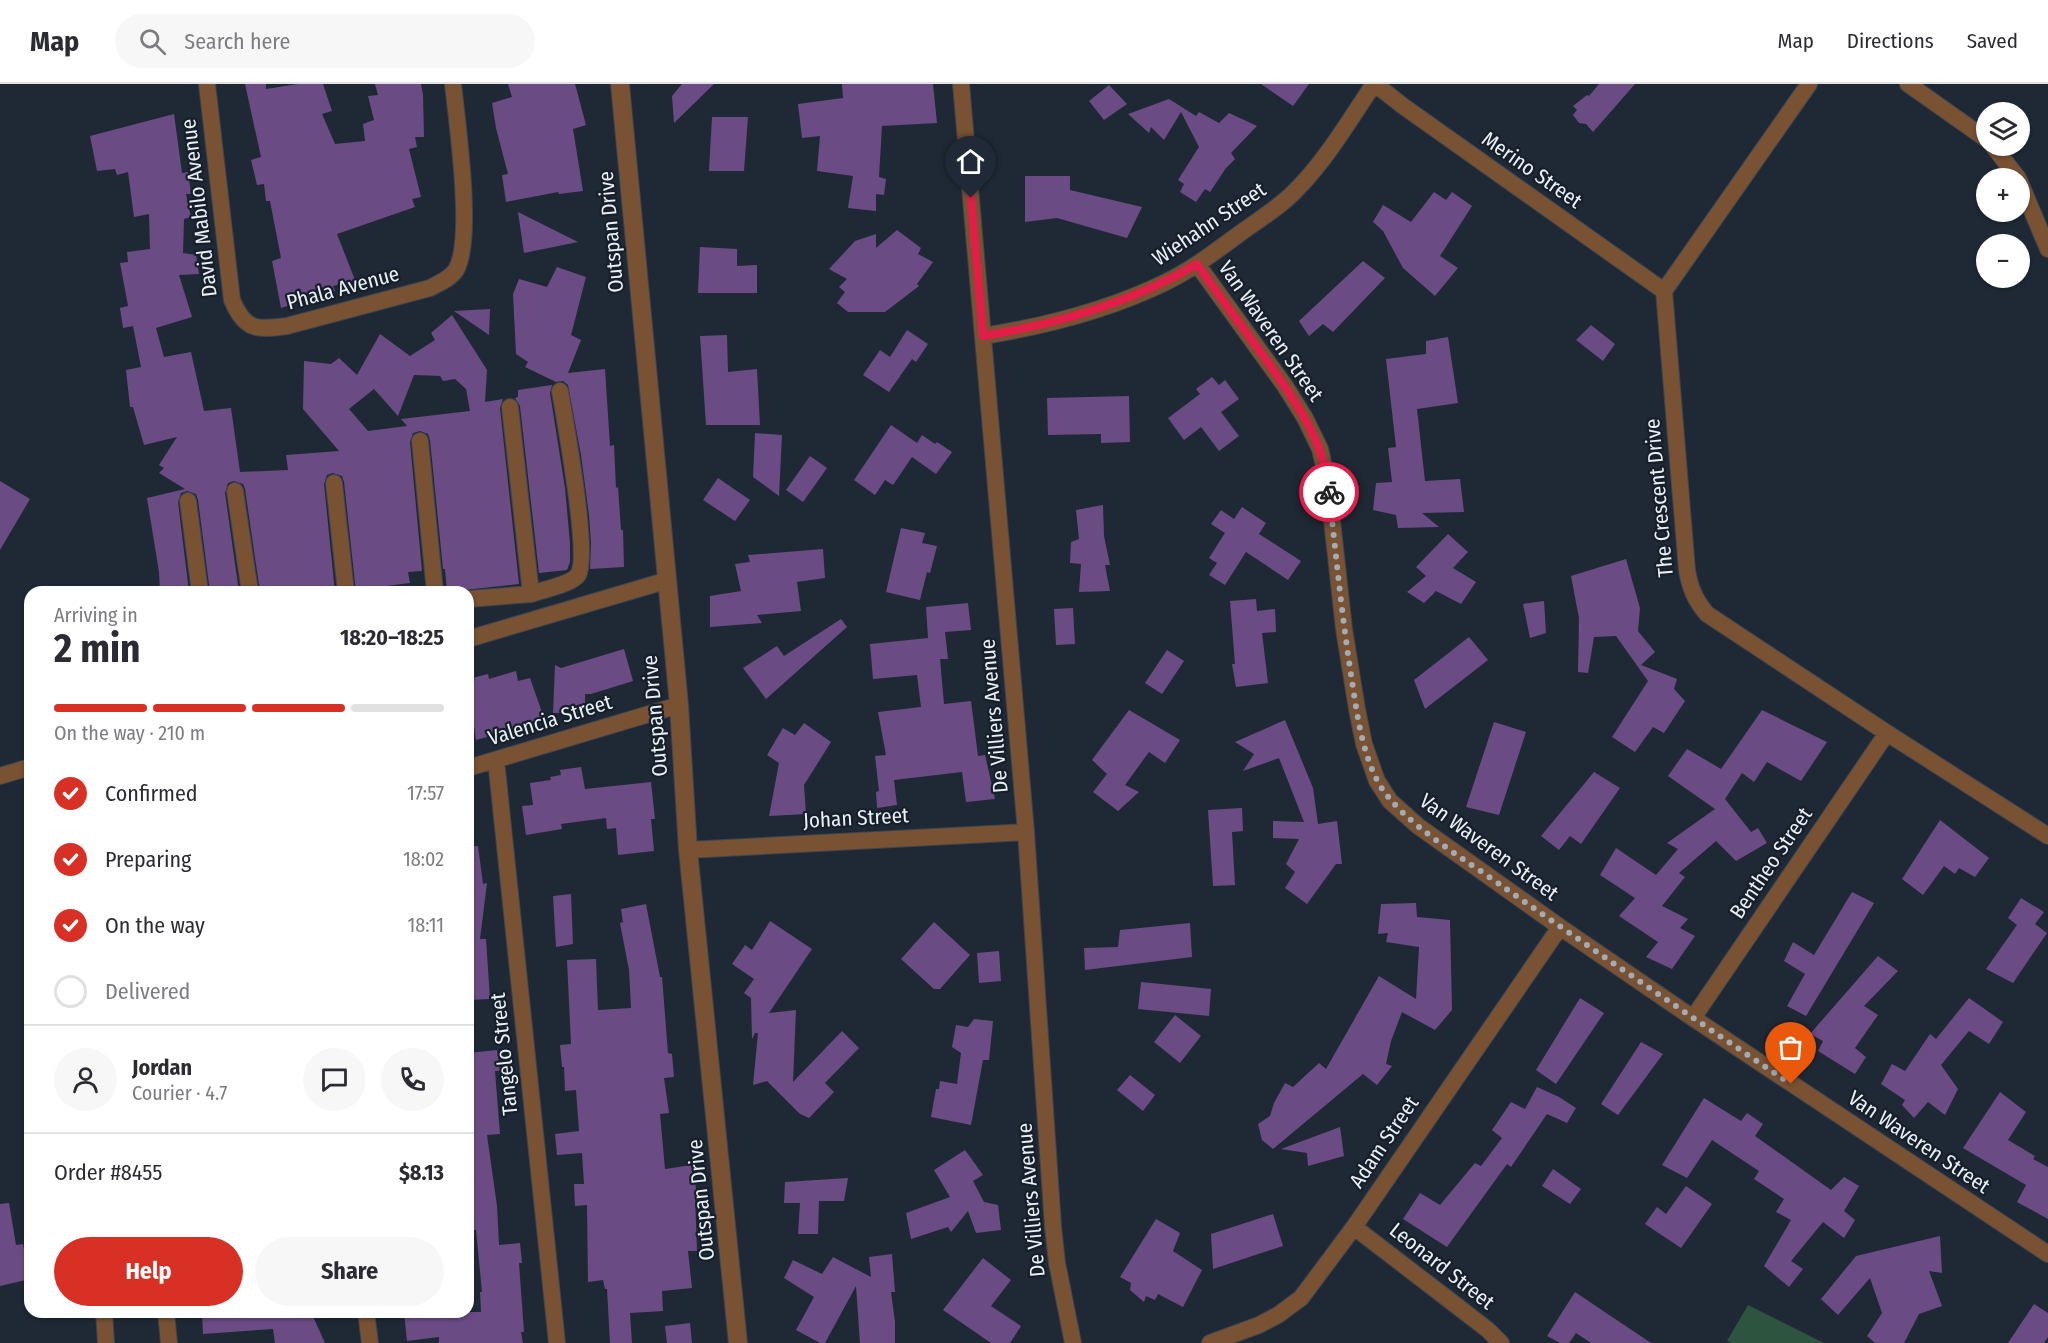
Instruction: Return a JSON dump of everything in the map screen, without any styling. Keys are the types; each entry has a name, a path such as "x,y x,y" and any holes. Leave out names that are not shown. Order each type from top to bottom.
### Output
{"street":[{"name":"David Mabilo Avenue","path":"207,84 230,290 234,307 244,323"},
{"name":"Phala Avenue","path":"244,323 255,328 287,326 430,288 451,277 463,252 464,230 453,84"},
{"name":"Outspan Drive","path":"620,84 678,705 688,850 738,1343"},
{"name":"De Villiers Avenue","path":"961,84 1026,832 1053,1226 1057,1263 1073,1343"},
{"name":"Wiehahn Street","path":"983,336 1049,323 1104,307 1167,281 1197,264 1299,188 1326,155 1375,84"},
{"name":"Merino Street","path":"1375,84 1402,106 1664,291"},
{"path":"1664,291 1809,84"},
{"path":"1908,84 1976,132"},
{"path":"2001,156 2010,168"},
{"path":"2030,206 2048,249"},
{"name":"Van Waveren Street","path":"1197,264 1285,386 1305,418 1320,449 1328,484 1344,629 1357,709 1364,744 1377,780 1390,801 1418,826 1560,927 2048,1254"},
{"name":"The Crescent Drive","path":"1664,291 1687,570 1694,598 1707,614 2048,836"},
{"path":"474,599 531,594 574,580 579,573 581,533 560,391"},
{"path":"510,407 531,594"},
{"path":"420,441 434,586"},
{"path":"334,483 345,586"},
{"path":"235,490 249,586"},
{"path":"188,501 200,586"},
{"path":"474,637 665,581"},
{"name":"Valencia Street","path":"474,766 678,705"},
{"name":"Bentheo Street","path":"1693,1018 1887,733"},
{"name":"Tangelo Street","path":"496,760 557,1343"},
{"path":"0,776 24,769"},
{"name":"Johan Street","path":"688,850 1026,832"},
{"name":"Adam Street","path":"1210,1343 1258,1325 1278,1315 1301,1298 1354,1227 1560,927"},
{"name":"Leonard Street","path":"1354,1227 1465,1312 1501,1343"},
{"path":"104,1318 106,1343"},
{"path":"167,1318 169,1343"},
{"path":"367,1318 370,1343"}],"green space":[{"path":"1748,1305 1824,1343 1731,1343 1727,1341"}],"building":[{"path":"245,84 266,84 266,89 298,84 323,84 332,111 322,114 335,144 365,141 363,124 374,120 368,96 378,95 375,84 421,84 423,95 424,137 415,137 417,147 409,149 421,197 412,199 415,207 337,234 355,280 333,286 335,291 281,308 272,261 281,258 270,201 266,201 264,184 257,185 251,160 261,157"},
{"path":"508,84 575,84 586,125 573,129 583,191 559,194 558,192 506,202 502,175 508,174 492,103 512,97"},
{"path":"682,84 714,84 674,123 672,96"},
{"path":"842,84 933,84 937,123 882,126 879,177 886,179 884,195 876,194 876,211 848,208 853,176 817,171 820,136 802,138 798,104 843,98"},
{"path":"1261,84 1309,84 1293,106"},
{"path":"1599,84 1635,84 1593,132 1586,124 1579,123 1573,115 1577,110 1573,106 1587,95 1589,96"},
{"path":"1109,85 1127,104 1104,120 1089,101"},
{"path":"1169,99 1196,116 1199,112 1219,123 1229,113 1257,126 1231,153 1235,159 1210,192 1205,189 1196,202 1180,192 1184,184 1178,180 1199,147 1181,112 1164,140 1151,127 1149,133 1128,114"},
{"path":"174,114 182,173 188,172 191,194 186,194 191,217 184,219 183,253 196,255 199,274 179,275 192,317 156,328 164,357 191,352 204,411 231,408 240,472 288,470 286,455 339,451 303,409 304,361 331,364 339,358 357,375 380,334 410,356 435,340 431,333 452,315 487,370 485,402 503,399 500,408 519,584 474,589 474,586 446,586 430,440 428,434 420,431 413,433 410,442 422,571 408,572 410,583 355,586 344,482 342,476 333,473 327,475 324,484 334,586 259,586 245,489 243,484 234,481 228,483 225,493 238,586 209,586 198,500 196,494 187,491 181,493 178,502 188,586 160,586 147,498 185,489 159,473 164,468 159,465 177,437 144,445 133,407 130,407 126,370 141,367 133,326 123,328 120,308 128,306 120,263 128,262 127,252 150,249 149,214 134,217 128,172 117,175 115,169 97,171 90,136","holes":["414,375 440,376 443,381 455,379 466,389 470,411 401,419 407,426 368,431 349,409 374,389 398,416"]},
{"path":"712,117 748,117 744,171 709,171"},
{"path":"1025,176 1070,176 1070,190 1142,207 1127,238 1057,218 1025,222"},
{"path":"1434,192 1446,200 1452,192 1472,206 1440,256 1458,268 1435,296 1403,268 1383,231 1373,222 1383,205 1411,222"},
{"path":"518,212 578,242 524,253"},
{"path":"897,230 921,248 918,254 933,262 917,284 919,286 885,312 848,312 837,303 845,292 839,287 847,279 829,269 855,241 876,234 876,248"},
{"path":"700,247 737,249 737,266 757,265 757,293 698,293"},
{"path":"1363,261 1385,278 1333,332 1323,324 1309,336 1299,321"},
{"path":"557,267 586,277 571,335 581,340 568,373 605,369 610,446 614,445 616,488 618,487 621,530 623,530 624,567 590,569 589,515 568,385 563,381 556,382 525,367 528,362 516,354 513,294 519,279 547,287"},
{"path":"490,309 489,335 454,311"},
{"path":"1591,325 1615,344 1603,361 1576,340"},
{"path":"907,330 928,344 916,362 912,359 889,392 863,375 880,350 890,357"},
{"path":"727,335 728,372 757,369 760,425 706,425 700,336"},
{"path":"1448,337 1458,403 1417,409 1425,481 1460,479 1464,512 1422,513 1439,527 1398,528 1396,515 1373,510 1376,483 1392,482 1388,448 1396,447 1386,359 1426,354 1426,341"},
{"path":"1212,377 1219,385 1225,380 1239,399 1221,412 1239,436 1219,451 1201,427 1184,440 1168,418 1200,394 1196,389"},
{"path":"552,385 550,393 565,488 570,562 567,570 539,573 520,406 515,398 518,397 518,390"},
{"path":"1129,396 1130,442 1101,443 1101,434 1048,435 1047,398"},
{"path":"891,425 917,443 922,435 952,452 936,474 912,457 893,485 885,480 875,495 854,480"},
{"path":"755,433 782,435 779,496 753,477"},
{"path":"810,456 827,468 803,502 786,490"},
{"path":"718,478 750,500 735,521 703,500"},
{"path":"0,481 30,499 0,550"},
{"path":"1103,505 1104,536 1110,565 1105,565 1110,591 1079,592 1081,564 1070,563 1071,542 1079,539 1076,510"},
{"path":"1242,507 1266,523 1259,534 1301,561 1288,580 1246,552 1225,585 1209,575 1217,563 1209,558 1225,533 1211,524 1221,510 1234,519"},
{"path":"901,528 925,533 922,543 937,546 920,600 886,592"},
{"path":"1448,534 1468,552 1453,568 1476,582 1461,604 1436,591 1424,603 1407,592 1426,576 1416,567"},
{"path":"823,549 825,578 797,582 801,611 757,615 762,623 710,627 710,596 741,591 735,564 750,562 748,555"},
{"path":"1626,559 1640,608 1638,631 1655,652 1641,665 1677,679 1674,689 1685,701 1664,733 1653,727 1635,752 1612,737 1648,681 1616,636 1594,637 1588,673 1578,672 1579,618 1571,576"},
{"path":"1256,599 1257,611 1275,609 1276,632 1262,633 1268,683 1236,687 1232,664 1235,664 1230,601"},
{"path":"1544,601 1546,633 1530,638 1523,604"},
{"path":"968,603 971,630 945,632 948,659 940,659 944,704 971,701 978,756 985,755 995,799 966,802 962,772 894,780 897,805 877,808 876,792 879,791 875,756 886,755 878,712 921,707 917,675 873,679 870,644 928,638 926,607"},
{"path":"1073,608 1075,644 1056,645 1054,609"},
{"path":"841,619 847,627 766,699 743,668 777,646 784,656"},
{"path":"1469,637 1488,660 1425,709 1414,680"},
{"path":"624,649 633,681 585,694 585,713 553,713 555,665 561,668"},
{"path":"1167,650 1184,661 1162,694 1145,683"},
{"path":"516,671 518,681 530,678 545,721 476,740 474,678 488,674 489,679"},
{"path":"1129,710 1180,740 1165,763 1149,752 1125,785 1139,792 1118,811 1093,792 1107,774 1092,760"},
{"path":"1762,710 1827,742 1801,781 1767,762 1754,782 1742,773 1725,799 1751,832 1758,828 1767,843 1736,861 1716,841 1679,873 1685,877 1662,906 1688,919 1680,928 1695,936 1672,969 1646,957 1658,942 1619,916 1635,898 1600,875 1616,848 1656,875 1678,849 1667,843 1715,809 1668,776 1687,749 1721,769"},
{"path":"1285,720 1313,788 1318,824 1337,821 1342,864 1336,864 1307,904 1285,888 1295,872 1286,864 1299,839 1273,838 1273,821 1304,822 1279,758 1243,771 1254,754 1235,742"},
{"path":"1494,722 1526,732 1499,815 1466,807"},
{"path":"804,723 831,742 804,785 806,814 769,816 779,763 767,755 783,728 795,735"},
{"path":"581,767 585,789 651,782 655,819 651,819 654,851 618,855 616,828 607,829 606,818 561,824 562,829 526,835 522,806 533,805 530,783 551,780 550,777 561,775 560,770"},
{"path":"1594,772 1620,788 1581,844 1570,836 1559,850 1541,836"},
{"path":"1242,808 1243,831 1232,832 1235,885 1213,886 1208,810"},
{"path":"1940,820 1989,858 1975,877 1959,868 1955,874 1944,866 1923,895 1902,879"},
{"path":"474,846 478,846 483,884 487,883 480,939 486,939 490,999 474,1000"},
{"path":"1852,892 1874,903 1806,1016 1787,1006 1805,974 1784,961 1793,942 1814,955"},
{"path":"571,894 573,944 556,947 553,896"},
{"path":"2021,898 2044,912 2035,924 2047,933 2013,983 1986,969 2017,925 2008,918"},
{"path":"1416,903 1417,917 1450,920 1452,1010 1435,1030 1402,1012 1391,1041 1386,1064 1392,1066 1377,1085 1363,1074 1273,1149 1262,1140 1258,1124 1270,1116 1285,1083 1293,1087 1319,1063 1326,1069 1379,976 1416,999 1419,947 1386,942 1388,933 1378,934 1381,904"},
{"path":"646,904 660,977 662,977 668,1053 672,1054 674,1077 664,1078 669,1113 660,1114 665,1169 692,1165 697,1194 695,1195 697,1251 688,1251 692,1288 662,1291 663,1311 630,1313 632,1343 610,1343 607,1289 605,1289 603,1280 588,1282 587,1205 575,1206 574,1184 584,1184 582,1153 557,1155 555,1134 579,1131 576,1090 565,1091 560,1045 571,1044 567,960 596,959 598,1010 631,1008 629,970 620,923 623,922 621,909"},
{"path":"770,921 812,949 769,1013 796,1010 793,1082 842,1031 859,1048 825,1083 834,1092 809,1118 800,1114 767,1081 753,1085 758,1033 755,1033 752,1039 751,998 744,993 754,979 732,964 745,945 752,950"},
{"path":"934,922 970,955 940,989 934,989 901,959"},
{"path":"1190,923 1192,957 1085,970 1084,948 1118,947 1120,930"},
{"path":"999,951 1001,981 979,983 977,953"},
{"path":"1878,956 1898,971 1864,1006 1878,1015 1855,1048 1866,1057 1855,1074 1818,1051 1823,1041 1810,1034"},
{"path":"1141,982 1211,989 1209,1016 1138,1009"},
{"path":"1580,998 1604,1013 1556,1084 1536,1070"},
{"path":"1969,998 2003,1022 1989,1044 1969,1031 1941,1065 1958,1089 1945,1115 1928,1102 1914,1118 1902,1105 1905,1100 1881,1084 1892,1064 1905,1071 1930,1034 1936,1039"},
{"path":"1175,1015 1201,1036 1180,1063 1154,1042"},
{"path":"974,1019 993,1021 989,1060 983,1060 971,1125 931,1117 936,1089 939,1089 940,1081 957,1084 961,1053 952,1047 956,1025 968,1027"},
{"path":"1641,1042 1663,1054 1618,1115 1601,1104"},
{"path":"497,1050 500,1071 495,1071 500,1134 487,1135 497,1206 499,1245 520,1243 523,1343 439,1343 439,1337 407,1341 405,1318 474,1318 474,1312 481,1312 480,1292 482,1292 476,1230 474,1230 474,1052"},
{"path":"1130,1075 1155,1095 1143,1111 1117,1090"},
{"path":"1537,1087 1576,1108 1567,1123 1547,1114 1511,1167 1507,1164 1447,1247 1403,1219 1420,1193 1440,1205 1475,1163 1481,1166 1502,1138 1492,1130 1511,1102 1525,1109"},
{"path":"2000,1092 2026,1112 2008,1140 2035,1156 2033,1159 2048,1167 2048,1219 2017,1202 2026,1185 1963,1148"},
{"path":"1704,1098 1741,1121 1747,1113 1763,1124 1755,1136 1831,1190 1844,1177 1859,1186 1844,1211 1855,1220 1844,1238 1823,1222 1791,1261 1803,1269 1789,1287 1764,1266 1791,1220 1776,1212 1784,1199 1754,1179 1759,1171 1712,1140 1687,1178 1662,1165"},
{"path":"1340,1127 1344,1156 1308,1166 1307,1153 1281,1149"},
{"path":"965,1150 983,1175 973,1181 984,1202 998,1205 1001,1230 976,1233 968,1211 951,1232 948,1227 911,1239 906,1213 950,1197 934,1170"},
{"path":"1553,1169 1581,1189 1570,1204 1542,1186"},
{"path":"848,1178 844,1201 819,1201 818,1234 798,1234 800,1203 784,1203 785,1182"},
{"path":"1686,1186 1712,1204 1681,1248 1645,1224 1657,1207 1666,1214"},
{"path":"9,1203 16,1245 23,1244 24,1280 0,1286 0,1204"},
{"path":"1273,1214 1283,1246 1213,1269 1211,1234"},
{"path":"1156,1219 1180,1233 1173,1251 1202,1270 1183,1307 1158,1294 1155,1300 1146,1296 1144,1302 1130,1290 1131,1283 1120,1277"},
{"path":"1940,1236 1942,1273 1929,1271 1942,1306 1919,1314 1904,1343 1875,1343 1867,1336 1882,1313 1870,1278 1838,1315 1821,1299 1856,1256"},
{"path":"892,1254 895,1292 891,1292 895,1343 860,1343 856,1286 825,1343 820,1343 796,1330 814,1297 784,1278 793,1260 822,1274 833,1257 871,1277 869,1257"},
{"path":"983,1258 1011,1280 991,1306 1021,1326 1010,1343 991,1343 943,1310"},
{"path":"1575,1292 1651,1343 1591,1343 1576,1333 1569,1343 1560,1343 1547,1336"},
{"path":"2034,1304 2048,1313 2048,1337 2044,1343 2008,1343"},
{"path":"202,1318 314,1318 325,1343 275,1343 273,1329 203,1334"},
{"path":"690,1323 692,1343 667,1343 665,1326"}],"way so far":[{"path":"1329,492 1344,629 1357,709 1370,762 1377,780 1390,801 1418,826 1524,902 1791,1084"}],"route":[{"path":"971,198 983,336 1049,323 1104,307 1167,281 1197,264 1285,386 1305,418 1320,449 1329,492"}]}
